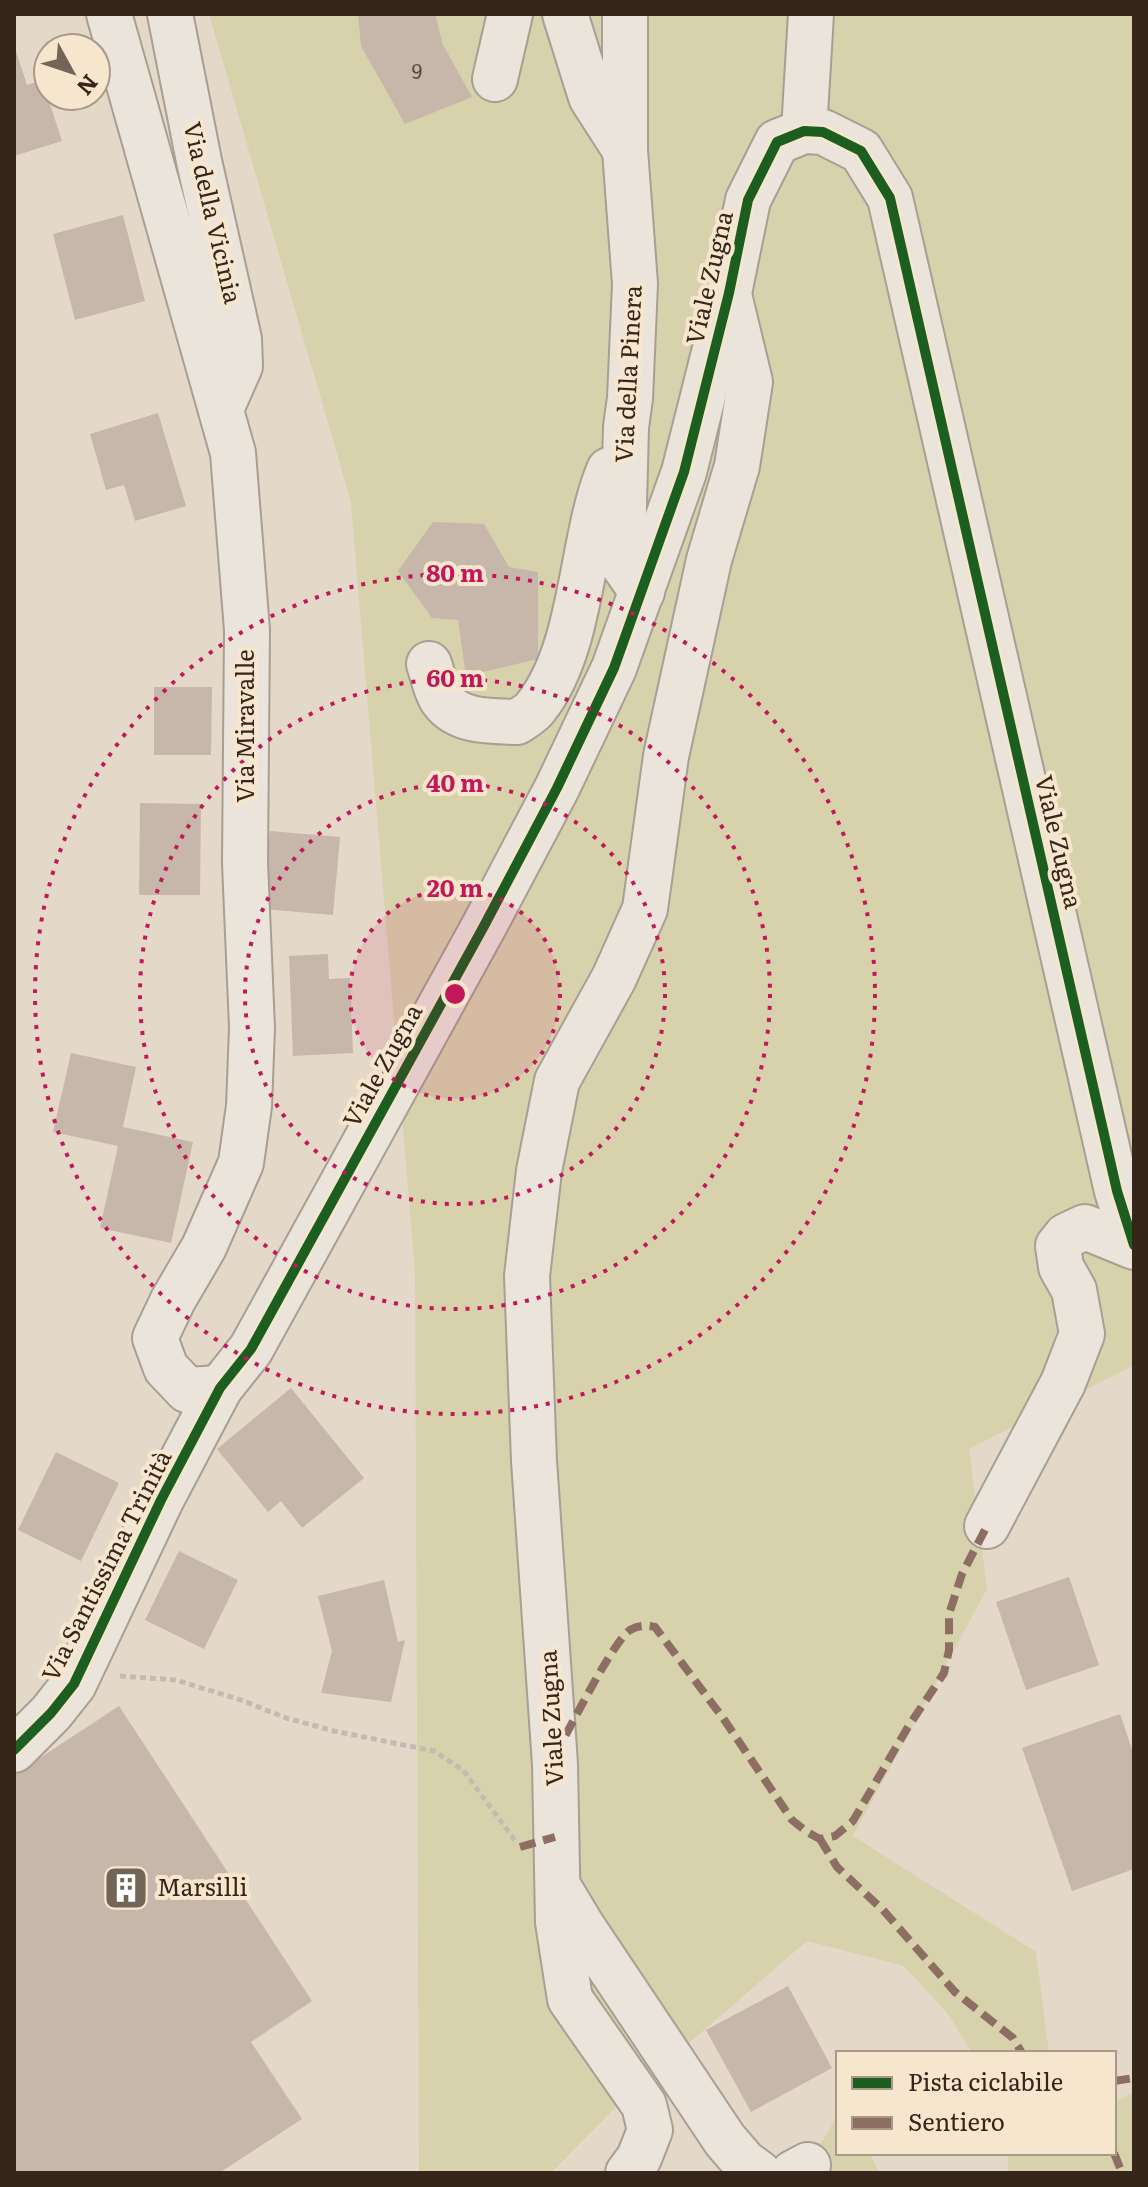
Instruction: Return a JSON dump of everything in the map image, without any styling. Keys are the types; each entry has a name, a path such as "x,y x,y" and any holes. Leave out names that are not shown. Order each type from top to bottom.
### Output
{"street":[{"name":"Via Miravalle","path":"109,14 233,453 247,630 245,863 252,1028 249,1106 241,1163 204,1247 155,1338 166,1368 187,1390 220,1388"},
{"name":"Via della Vicinia","path":"170,14 239,339 240,366 221,409"},
{"path":"495,79 510,14"},
{"name":"Via della Pinera","path":"565,14 591,97 614,133 635,284 626,427 624,566 642,592"},
{"path":"614,133 625,14"},
{"path":"804,131 811,14"},
{"name":"Viale Zugna","path":"220,1388 251,1349 484,926 557,788 614,668 684,472 729,293 748,200 777,142 804,131 823,132 861,151 890,198 1117,1191 1134,1246"},
{"name":"Viale Zugna","path":"628,2173 639,2158 650,2130 644,2105 570,1999 558,1922 557,1885 538,1842 555,1764 534,1461 527,1276 539,1171 557,1081 614,978 645,909 669,741 709,560 737,466 750,382 729,293"},
{"path":"429,664 443,700 459,715 486,721 517,722 535,709 558,671 587,562 597,498 626,427"},
{"path":"987,1526 1063,1383 1082,1334 1074,1290 1061,1267 1058,1246 1066,1236 1085,1227 1134,1246"},
{"name":"Via Santissima Trinità","path":"14,1750 51,1713 74,1684 161,1500 220,1388"},
{"path":"557,1885 725,2140 744,2162 759,2173"}],"path":[{"path":"74,1684 116,1676 176,1680 310,1724 434,1751 463,1770 538,1842"}],"shaded area":[{"path":"209,14 1134,14 1134,1365 969,1449 987,1589 853,1836 1036,1952 1049,2051 971,2051 948,2014 904,1966 807,1941 622,2101 551,2173 419,2173 415,1272 351,502"},
{"path":"1134,2092 1134,2173 1009,2173 1007,2155 1116,2155 1116,2102"},
{"path":"836,2119 836,2155 871,2155 879,2173 801,2173"}],"building":[{"path":"358,14 435,14 443,45 472,97 405,124 361,46"},
{"path":"14,45 27,85 32,83 32,112 52,112 62,141 14,156"},
{"path":"123,215 145,301 75,320 53,234"},
{"path":"158,413 186,506 135,521 124,485 106,490 90,434"},
{"path":"433,522 484,524 509,567 538,572 538,659 466,676 458,620 432,618 398,571"},
{"path":"154,687 212,687 211,755 154,755"},
{"path":"140,803 201,804 200,895 139,895"},
{"path":"270,831 340,837 333,915 263,909"},
{"path":"328,954 329,979 350,978 353,1053 293,1056 289,956"},
{"path":"71,1053 136,1067 123,1127 193,1142 171,1243 100,1228 118,1146 53,1132"},
{"path":"291,1388 364,1478 302,1528 281,1501 268,1512 217,1449"},
{"path":"56,1452 119,1483 81,1561 18,1530"},
{"path":"179,1551 238,1580 204,1649 145,1620"},
{"path":"1069,1577 1099,1665 1026,1690 996,1602"},
{"path":"384,1580 398,1642 405,1640 391,1702 321,1693 332,1651 318,1596"},
{"name":"Marsilli","path":"119,1706 312,2001 251,2042 302,2119 219,2173 14,2173 14,1775"},
{"path":"1120,1714 1134,1755 1134,1869 1072,1891 1022,1748"},
{"path":"788,1986 832,2068 751,2112 706,2030"}],"marked path":[{"path":"554,1756 622,1638 636,1627 655,1627 723,1718 792,1820 820,1839 835,1836 853,1821 944,1673 949,1650 949,1614 962,1574 987,1526"},
{"path":"520,1847 555,1837"},
{"path":"820,1839 837,1867 883,1910 955,1992 1013,2038 1021,2051"},
{"path":"1116,2081 1134,2078"},
{"path":"1115,2155 1122,2173"}],"cycle path":[{"path":"14,1750 51,1713 74,1684 161,1500 220,1388 251,1349 557,788 614,668 684,472 729,293 748,200 777,142 804,131 823,132 861,151 890,198 1117,1191 1134,1245"}],"place":[{"name":"Marsilli","path":"126,1888"}]}
